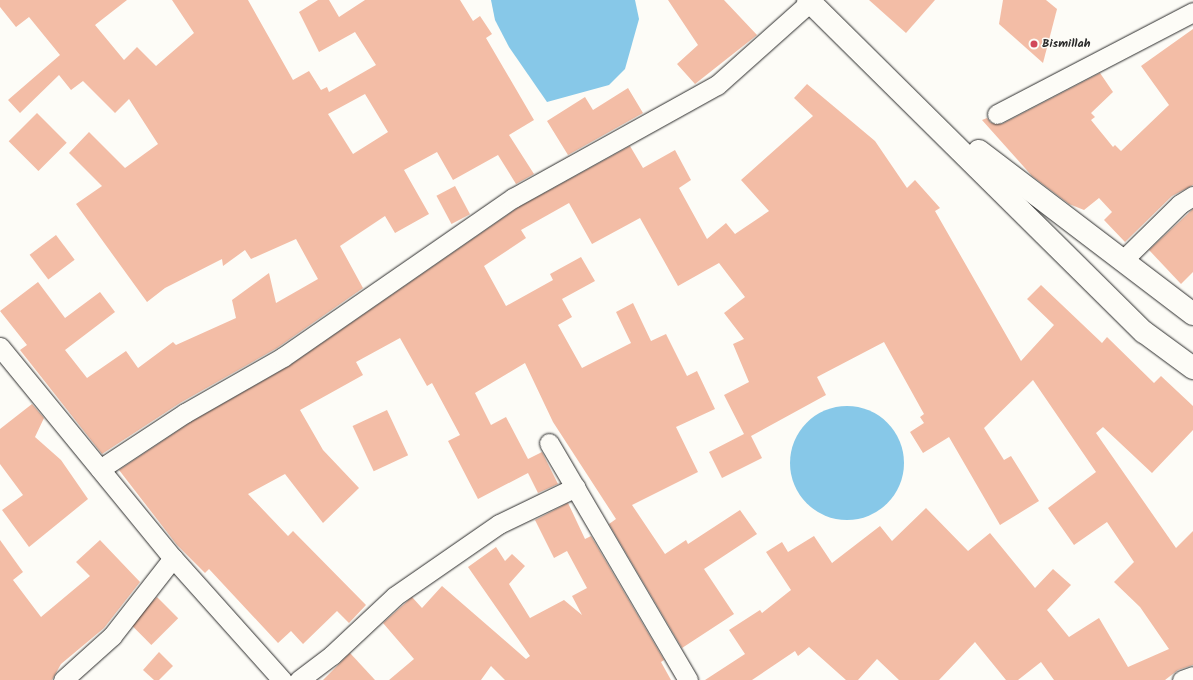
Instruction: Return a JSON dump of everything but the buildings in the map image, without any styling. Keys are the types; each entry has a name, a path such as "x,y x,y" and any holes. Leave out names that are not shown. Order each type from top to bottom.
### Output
{"highway":[{"path":"809,1 908,96 1144,332 1193,368"},
{"path":"908,96 1193,314"}],"street":[{"path":"100,469 185,413 283,357 513,198 717,85 809,1"},
{"path":"997,114 1193,12"},
{"path":"1122,260 1180,204 1193,196"},
{"path":"0,347 172,558 282,680"},
{"path":"549,443 576,486 688,680"},
{"path":"299,680 332,655 395,596 499,524 576,486"},
{"path":"63,680 112,636 172,558"},
{"path":"1182,680 1193,676"}],"water":[{"path":"491,0 635,0 639,19 625,69 609,85 547,102 509,47 495,20"},
{"path":"847,406 858,407 869,411 879,416 887,423 894,431 899,441 903,452 903,474 899,485 894,495 887,503 879,510 869,515 858,519 847,520 836,519 825,515 815,510 807,503 800,495 795,485 791,474 790,463 791,452 795,441 800,431 807,423 815,416 825,411 836,407"}],"place":[{"name":"Bismillah","path":"1034,44"}]}
